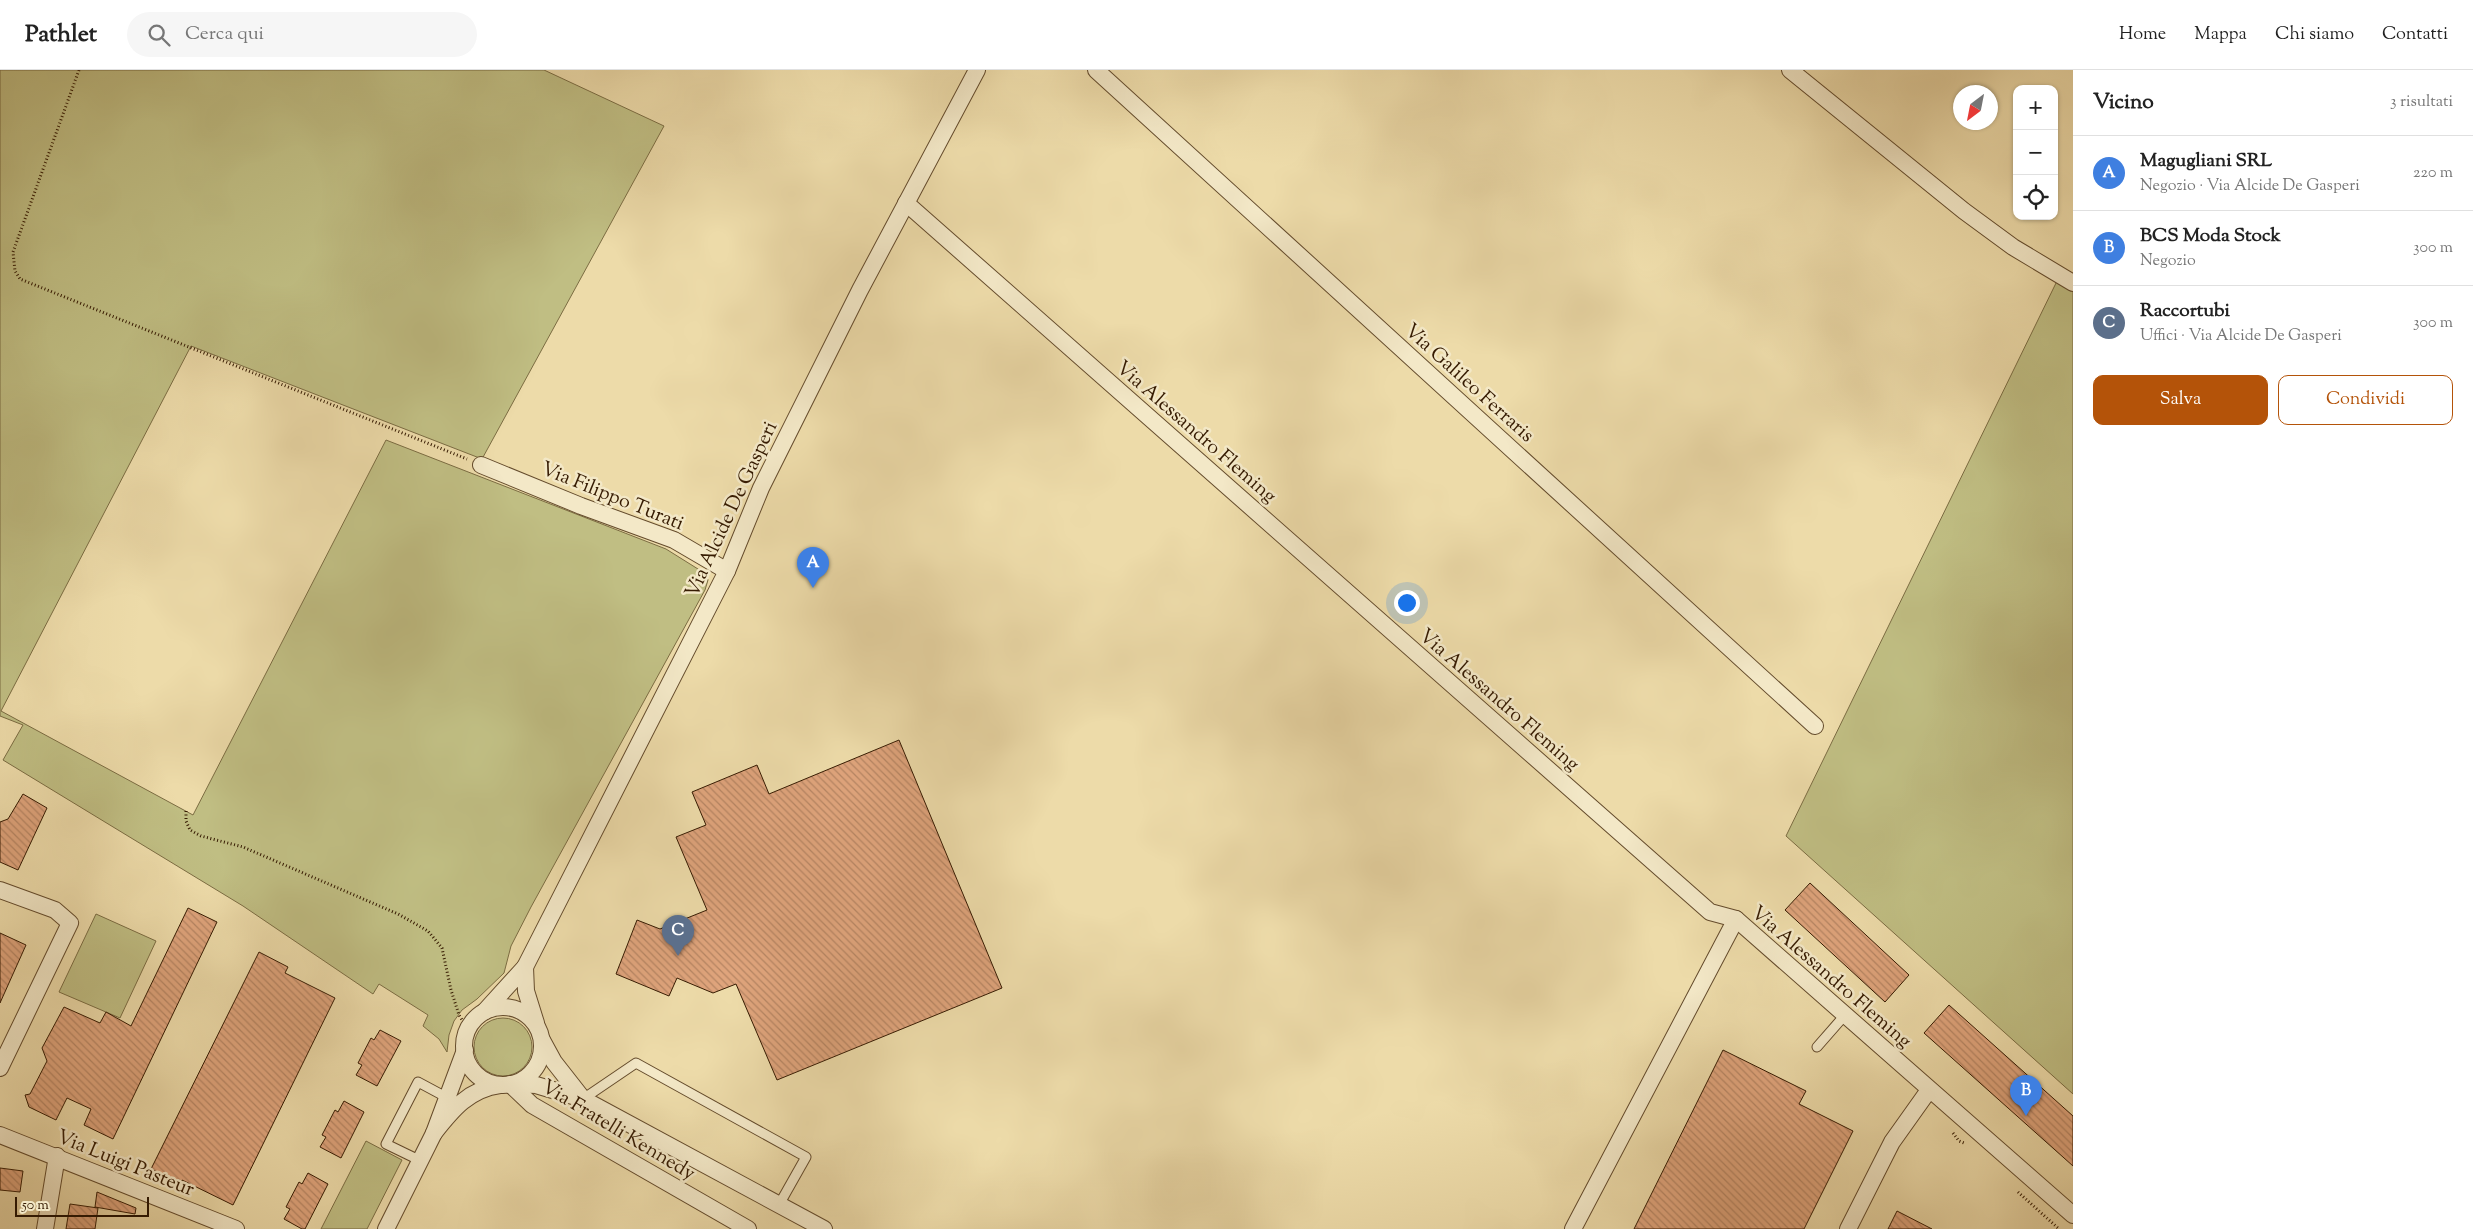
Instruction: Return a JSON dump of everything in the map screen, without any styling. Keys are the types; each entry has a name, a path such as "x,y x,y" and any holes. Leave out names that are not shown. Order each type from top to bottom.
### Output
{"street":[{"name":"Via Alcide De Gasperi","path":"484,1012 525,967 727,570 761,488 906,203 977,70"},
{"name":"Via Galileo Ferraris","path":"1096,70 1815,726"},
{"path":"1790,70 1978,222 2012,247 2073,283"},
{"name":"Via Alessandro Fleming","path":"906,203 1710,912 1736,919 2073,1215"},
{"name":"Via Filippo Turati","path":"481,465 580,506 674,540 727,570"},
{"path":"0,890 56,910 70,923 0,1068"},
{"path":"1573,1229 1736,919"},
{"name":"Via Alcide De Gasperi","path":"525,967 526,991 540,1034"},
{"path":"386,1229 434,1133 451,1112 474,1092 521,1081 531,1074 538,1064 542,1052 540,1034 530,1017 519,1010 507,1007 484,1012 475,1020 468,1029 465,1050 434,1133"},
{"name":"Via Fratelli Kennedy","path":"540,1034 554,1062 583,1099"},
{"path":"465,1050 473,1070 485,1080 505,1084"},
{"name":"Via Fratelli Kennedy","path":"505,1084 536,1085 583,1099 780,1203 824,1229"},
{"name":"Via Fratelli Kennedy","path":"505,1084 532,1104 748,1229"},
{"path":"1848,1229 1892,1142 1929,1090"},
{"name":"Via Luigi Pasteur","path":"0,1135 57,1156 236,1229"},
{"path":"45,1229 57,1156"}],"lane":[{"path":"1817,1047 1845,1015"},
{"path":"583,1099 636,1063 806,1157 780,1203"},
{"path":"419,1160 386,1144 418,1082 446,1097"}],"path":[{"path":"79,70 13,252 14,271 20,278 481,465"},
{"path":"186,812 186,822 190,830 201,836 243,847 398,914 428,931 442,948 451,990 459,1015 468,1029"}],"shaded area":[{"path":"0,70 544,70 664,126 482,459 191,346 1,711 193,815 386,440 666,549 706,574 708,580 705,590 531,907 511,946 504,973 477,999 462,1010 454,1021 449,1035 447,1052 439,1039 423,1026 428,1015 379,984 373,994 243,906 3,760 23,725 0,716"},
{"path":"2057,281 2073,288 2073,1094 1786,836"},
{"path":"96,914 156,941 120,1018 59,992"},
{"path":"503,1018 519,1023 527,1031 532,1047 527,1063 519,1071 503,1076 487,1071 479,1063 474,1047 479,1031 487,1023"},
{"path":"366,1141 402,1160 367,1229 321,1229"}],"building":[{"path":"899,740 1002,988 777,1080 736,984 713,993 677,978 669,996 616,974 637,920 660,929 707,910 676,837 706,825 692,792 757,765 769,794"},
{"path":"23,794 47,808 18,870 0,862 0,822 8,819"},
{"path":"1810,883 1909,975 1885,1002 1785,910"},
{"path":"188,908 217,922 113,1139 84,1125 91,1109 67,1098 56,1120 29,1107 25,1095 30,1094 47,1061 42,1048 64,1007 100,1023 106,1012 131,1026"},
{"path":"0,933 26,945 0,1003"},
{"path":"259,952 288,967 285,973 335,998 233,1205 182,1180 181,1184 151,1169"},
{"path":"1949,1005 2073,1116 2073,1166 1924,1033"},
{"path":"380,1030 401,1041 377,1086 356,1075 362,1065 358,1063 371,1038 374,1040"},
{"path":"1723,1050 1806,1091 1799,1104 1853,1131 1804,1229 1634,1229"},
{"path":"344,1101 364,1112 341,1158 320,1147 326,1137 322,1135 335,1110 338,1112"},
{"path":"0,1168 23,1171 20,1192 0,1190"},
{"path":"308,1173 328,1184 305,1229 302,1229 284,1219 290,1209 286,1207 299,1182 302,1184"},
{"path":"97,1192 136,1208 135,1214 95,1207"},
{"path":"70,1204 98,1208 95,1229 66,1229"},
{"path":"1897,1211 1932,1229 1888,1229"}],"place":[{"name":"Magugliani SRL","path":"813,588"},
{"name":"Raccortubi","path":"678,956"},
{"name":"BCS Moda Stock","path":"2026,1116"}]}
